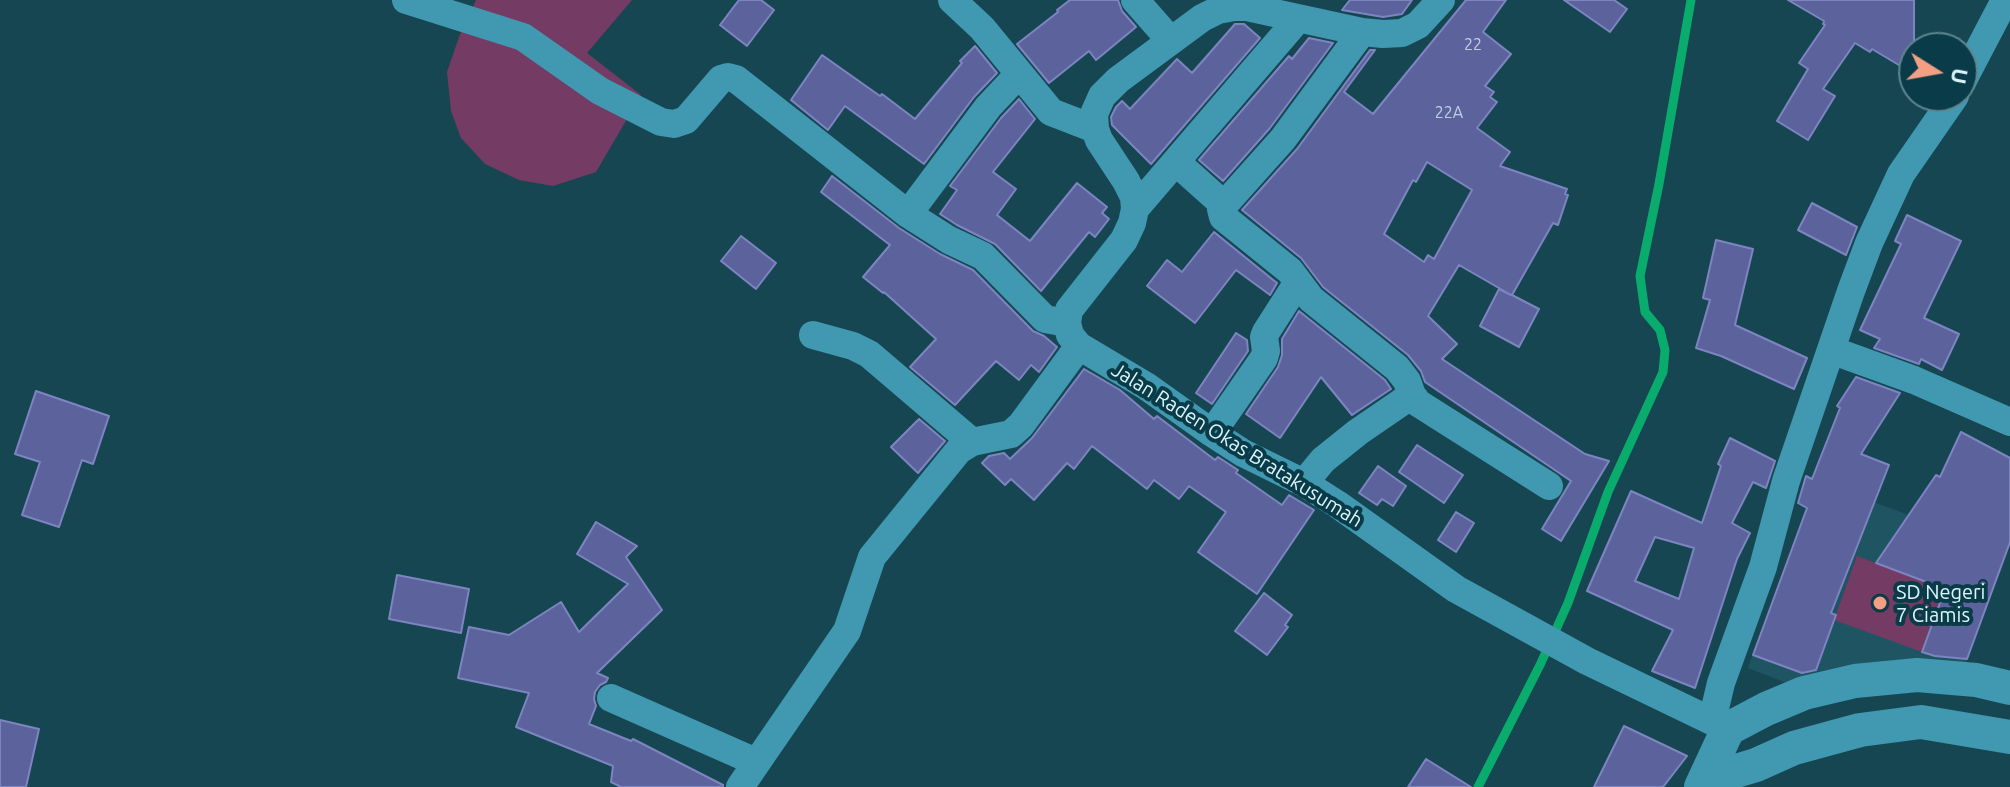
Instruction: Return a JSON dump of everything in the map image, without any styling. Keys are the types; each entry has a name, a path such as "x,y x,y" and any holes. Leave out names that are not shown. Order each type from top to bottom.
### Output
{"street":[{"name":"Jalan Raden Okas Bratakusumah","path":"406,0 523,37 600,91 661,122 674,124 686,120 721,79 736,79 908,214 949,240 983,256 1045,319 1073,334 1212,433 1337,504 1456,589 1587,661 1720,725"},
{"path":"952,0 982,28 1051,112 1095,129"},
{"path":"1135,0 1171,41"},
{"path":"740,787 847,631 872,557 959,450 972,442 1011,434 1021,425 1073,334 1069,310 1074,301 1124,240 1132,223 1134,197 1095,129 1094,114 1102,96 1118,80 1202,18 1236,3 1298,19 1383,34 1402,33 1418,25 1441,0"},
{"path":"1978,51 2005,0"},
{"path":"1135,209 1298,19"},
{"path":"1362,32 1283,139 1224,205 1221,209 1223,217 1290,271 1311,299 1397,368 1418,403 1549,486"},
{"path":"908,214 988,107 1019,74"},
{"path":"1704,784 1720,725 1721,683 1763,567 1786,481 1869,243 1901,174 1944,112"},
{"path":"1176,162 1224,205"},
{"path":"1212,433 1264,358 1266,332 1298,282"},
{"path":"813,335 853,346 869,354 972,442"},
{"path":"1831,350 2010,422"},
{"path":"1304,483 1323,460 1412,395"},
{"path":"1720,725 1804,693 1855,681 1917,675 1976,680 2010,688"},
{"path":"1917,675 1921,722"},
{"path":"611,698 756,762"},
{"path":"1704,784 1794,748 1860,730 1921,722 2010,737"}],"shaded area":[{"path":"476,0 632,0 587,53 641,95 596,172 553,186 519,180 485,164 461,138 451,111 447,72"},
{"name":"SD Negeri 7 Ciamis","path":"1816,481 2007,551 1964,667 1794,686 1748,668"},
{"path":"1857,556 1945,589 1922,652 1834,620"}],"building":[{"path":"739,0 761,0 774,10 747,46 720,25"},
{"path":"1070,0 1118,0 1122,11 1136,27 1096,60 1089,51 1049,83 1017,44"},
{"path":"1350,0 1412,0 1402,14 1383,17 1342,10"},
{"path":"1466,0 1506,0 1483,32 1511,54 1485,86 1494,92 1490,97 1497,102 1477,128 1510,152 1500,166 1567,189 1565,194 1568,195 1558,225 1553,223 1512,295 1539,309 1519,347 1480,326 1499,289 1511,295 1459,265 1428,316 1457,344 1442,359 1585,454 1609,461 1561,541 1542,529 1571,481 1425,382 1421,371 1408,355 1323,287 1301,258 1242,210 1297,149 1370,50 1375,50 1344,92 1373,114","holes":["1427,162 1472,190 1434,259 1428,255 1424,262 1384,234 1413,180 1416,182"]},
{"path":"1564,0 1614,0 1627,9 1610,32"},
{"path":"1788,0 1914,0 1914,32 1898,32 1898,64 1855,43 1823,89 1835,96 1808,140 1777,121 1808,69 1799,63 1825,25 1824,21"},
{"path":"1235,24 1244,24 1260,38 1151,164 1112,125 1111,117 1116,107 1122,101 1130,109 1177,59 1192,73"},
{"path":"1309,38 1333,43 1270,128 1223,181 1199,160 1289,56 1292,59"},
{"path":"975,46 997,73 974,97 924,164 845,106 828,130 791,100 822,55 915,119"},
{"path":"1019,99 1035,119 993,172 1016,189 997,215 1030,241 1077,183 1107,207 1102,213 1109,219 1095,237 1089,232 1041,291 995,244 940,214 957,190 950,186"},
{"path":"832,176 899,228 973,270 1033,331 1057,347 1039,372 1031,365 1019,380 996,361 955,405 910,367 936,339 863,277 890,245 821,192"},
{"path":"1812,203 1857,227 1846,255 1798,230"},
{"path":"1907,215 1961,241 1924,318 1959,334 1942,370 1921,359 1919,364 1874,348 1880,339 1860,330 1901,244 1895,241"},
{"path":"1214,232 1277,283 1270,295 1236,270 1195,323 1147,286 1167,260 1182,272"},
{"path":"741,236 776,263 756,289 721,261"},
{"path":"1716,240 1753,249 1735,325 1807,358 1794,389 1696,348 1710,300 1703,298"},
{"path":"1299,311 1385,380 1391,389 1352,415 1321,377 1280,438 1246,414 1278,367 1282,339"},
{"path":"1236,333 1247,340 1248,351 1212,404 1196,393"},
{"path":"1084,369 1120,390 1154,419 1157,416 1215,460 1218,457 1238,470 1236,473 1282,505 1289,495 1314,510 1257,594 1198,552 1226,512 1189,486 1179,499 1154,480 1147,489 1092,446 1074,469 1067,463 1034,500 1011,479 1005,485 982,463 989,456 1004,453 1010,459 1032,438"},
{"path":"1856,377 1900,393 1861,454 1889,465 1831,613 1836,615 1816,670 1802,673 1753,655 1807,508 1798,503 1806,476 1812,479 1840,408 1837,406"},
{"path":"36,391 109,416 93,464 82,460 59,527 22,515 40,462 15,454"},
{"path":"919,419 945,441 918,473 891,447"},
{"path":"1961,432 2010,458 2010,542 1967,659 1922,652 1945,589 1876,563 1936,475 1940,477"},
{"path":"1730,438 1775,461 1766,488 1753,482 1732,523 1750,533 1737,559 1695,688 1652,671 1673,630 1587,591 1631,491 1702,523 1721,466 1718,464","holes":["1655,537 1694,548 1679,599 1635,581"]},
{"path":"1417,445 1463,475 1444,503 1399,472"},
{"path":"1378,466 1406,486 1393,506 1382,499 1377,505 1359,493"},
{"path":"1456,512 1474,523 1456,552 1438,540"},
{"path":"596,522 637,546 626,557 662,610 597,673 608,678 595,692 596,706 589,724 631,741 633,739 723,787 621,787 611,782 613,766 516,727 529,693 458,678 469,627 509,635 561,602 579,632 628,584 577,554"},
{"path":"397,575 469,589 461,633 389,619"},
{"path":"1264,593 1292,615 1285,625 1288,627 1267,655 1235,631"},
{"path":"0,720 39,729 26,787 0,787"},
{"path":"1624,726 1687,756 1663,787 1594,787"},
{"path":"1426,759 1471,787 1408,787"}],"waterway":[{"path":"1478,787 1568,603 1608,492 1663,372 1665,350 1660,330 1645,312 1640,276 1691,0"}],"place":[{"name":"SD Negeri 7 Ciamis","path":"1880,603"}]}
